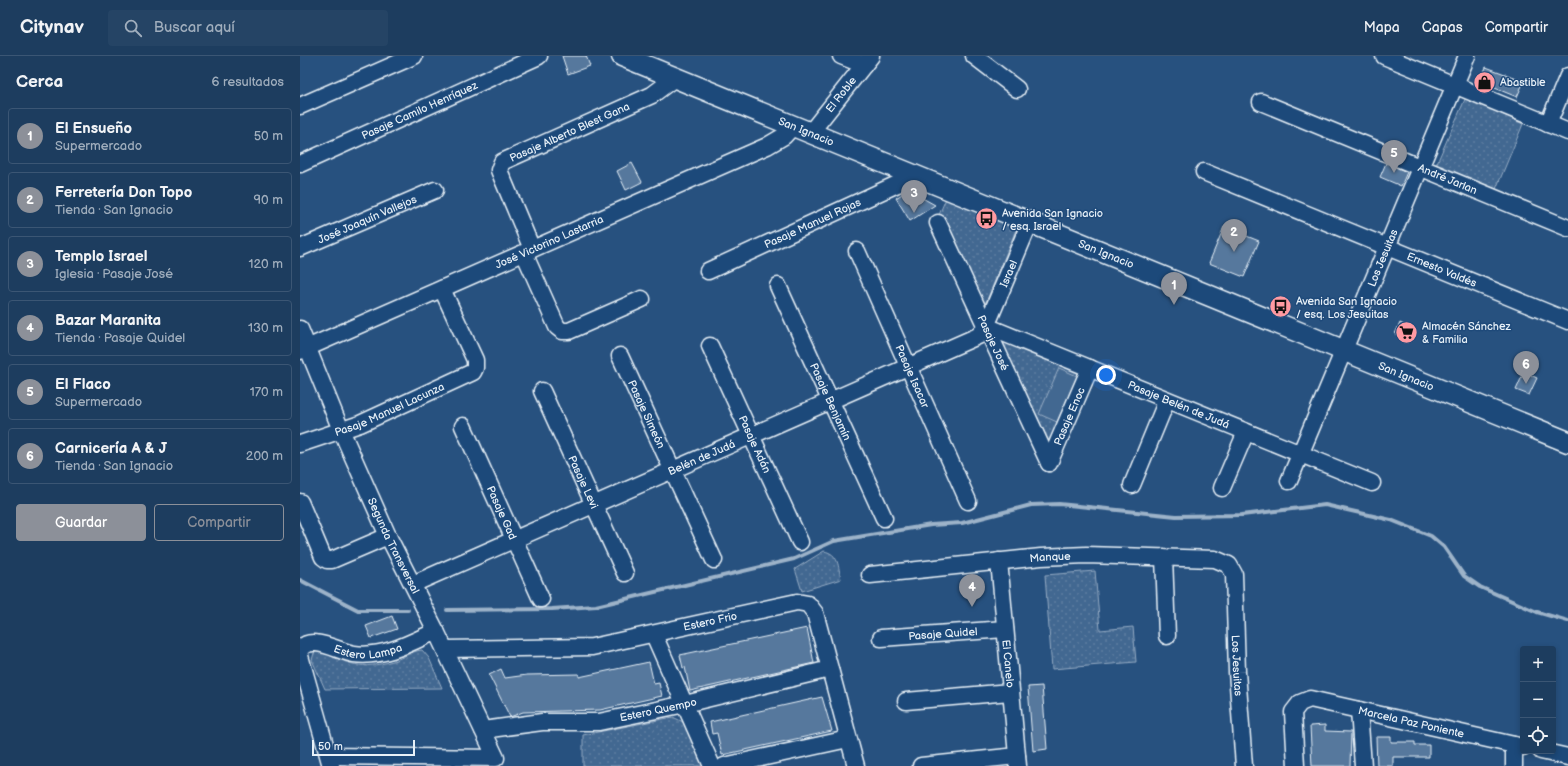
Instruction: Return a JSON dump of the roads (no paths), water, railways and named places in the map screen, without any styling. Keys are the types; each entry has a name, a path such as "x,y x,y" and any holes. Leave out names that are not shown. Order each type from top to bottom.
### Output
{"main road":[{"name":"San Ignacio","path":"622,56 645,60 676,77 1568,442"}],"street":[{"path":"300,106 414,56"},
{"name":"Pasaje Camilo Henríquez","path":"300,164 539,56"},
{"path":"841,56 867,61"},
{"path":"974,56 1017,89"},
{"path":"1384,56 1568,132"},
{"name":"Los Jesuitas","path":"1289,481 1467,56"},
{"name":"El Roble","path":"803,129 867,61"},
{"path":"1548,124 1568,76"},
{"name":"Pasaje Alberto Blest Gana","path":"528,251 500,175 499,170 502,162 508,158 652,95 676,77"},
{"name":"André Jarlan","path":"1261,102 1568,228"},
{"name":"José Victorino Lastarria","path":"304,349 767,146 784,136 803,129"},
{"name":"Ernesto Valdés","path":"1204,172 1568,320"},
{"name":"Pasaje Manuel Rojas","path":"708,271 917,175"},
{"name":"José Joaquín Vallejos","path":"300,248 435,190"},
{"name":"Israel","path":"986,326 1030,222"},
{"name":"Pasaje José","path":"938,223 1050,463"},
{"path":"528,251 557,326 562,331 569,331 642,299"},
{"name":"Pasaje Isacar","path":"857,251 968,501"},
{"name":"Pasaje Benjamín","path":"778,286 884,518"},
{"name":"Pasaje Manuel Lacunza","path":"300,444 360,424 473,372 475,368 475,360 442,289"},
{"name":"Belén de Judá","path":"413,584 594,506 750,434 974,338 982,333 986,326"},
{"name":"Pasaje Belén de Judá","path":"986,326 1372,483"},
{"name":"Segunda Transversal","path":"300,329 304,349 388,536 445,649 496,758 330,761"},
{"name":"Pasaje Adán","path":"710,346 800,542"},
{"name":"Pasaje Simeón","path":"620,356 714,560"},
{"name":"Pasaje Enoc","path":"1050,463 1090,368"},
{"name":"Pasaje Levi","path":"542,391 624,573"},
{"path":"1132,485 1167,400"},
{"name":"Pasaje Gad","path":"463,426 541,599"},
{"path":"1222,488 1246,432"},
{"path":"300,502 306,531 323,557 327,560 332,560 388,536"},
{"name":"Manque","path":"870,575 999,561 1086,555 1216,559 1229,565"},
{"path":"1164,557 1167,636"},
{"name":"El Canelo","path":"999,561 1017,761"},
{"name":"Los Jesuitas","path":"1229,565 1234,574 1237,672 1244,766"},
{"name":"Estero Frio","path":"445,649 583,648 654,635 798,602 808,604 815,613 856,766"},
{"name":"Pasaje Quidel","path":"881,638 1005,629"},
{"name":"Estero Lampa","path":"300,650 306,644 317,642 344,652 366,655 379,654 403,647 436,631"},
{"path":"654,635 712,766"},
{"path":"300,656 330,761"},
{"name":"Estero Quempo","path":"483,730 542,722 599,722 685,704 830,669"},
{"path":"906,701 1010,692"},
{"name":"Marcela Paz Poniente","path":"1296,766 1293,712 1300,703 1310,699 1519,746"},
{"path":"1359,710 1363,766"},
{"path":"724,766 848,739"},
{"path":"1514,766 1519,746"},
{"path":"1554,754 1568,757"},
{"path":"922,766 1017,761"}],"waterway":[{"path":"447,610 552,609 596,606 794,559 834,541 931,525 962,523 1031,505 1059,504 1176,516 1242,515 1325,505 1391,520 1431,536 1444,547 1464,576 1480,587 1537,612 1568,621"},
{"path":"300,580 358,610 408,610"}],"place":[{"name":"Abastible","path":"1484,82"},
{"name":"El Flaco","path":"1394,173"},
{"name":"Templo Israel","path":"914,213"},
{"name":"Avenida San Ignacio / esq. Israel","path":"986,219"},
{"name":"Ferretería Don Topo","path":"1234,252"},
{"name":"El Ensueño","path":"1174,305"},
{"name":"Avenida San Ignacio / esq. Los Jesuitas","path":"1280,307"},
{"name":"Almacén Sánchez & Familia","path":"1406,332"},
{"name":"Carnicería A & J","path":"1526,384"},
{"name":"Bazar Maranita","path":"972,607"}]}
